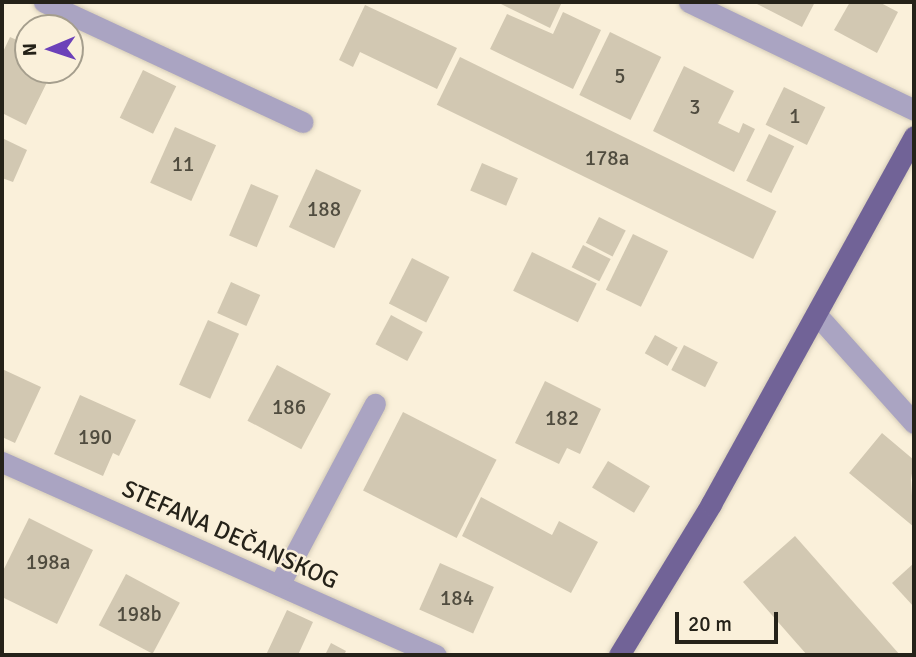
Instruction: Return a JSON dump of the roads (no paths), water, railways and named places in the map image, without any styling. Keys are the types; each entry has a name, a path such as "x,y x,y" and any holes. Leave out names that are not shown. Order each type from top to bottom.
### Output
{"main road":[{"path":"619,655 817,315 914,136"}],"street":[{"path":"44,2 303,121"},
{"path":"689,2 914,110"},
{"path":"817,315 914,423"},
{"path":"279,585 375,404"},
{"name":"STEFANA DEČANSKOG","path":"2,462 436,655"}]}
